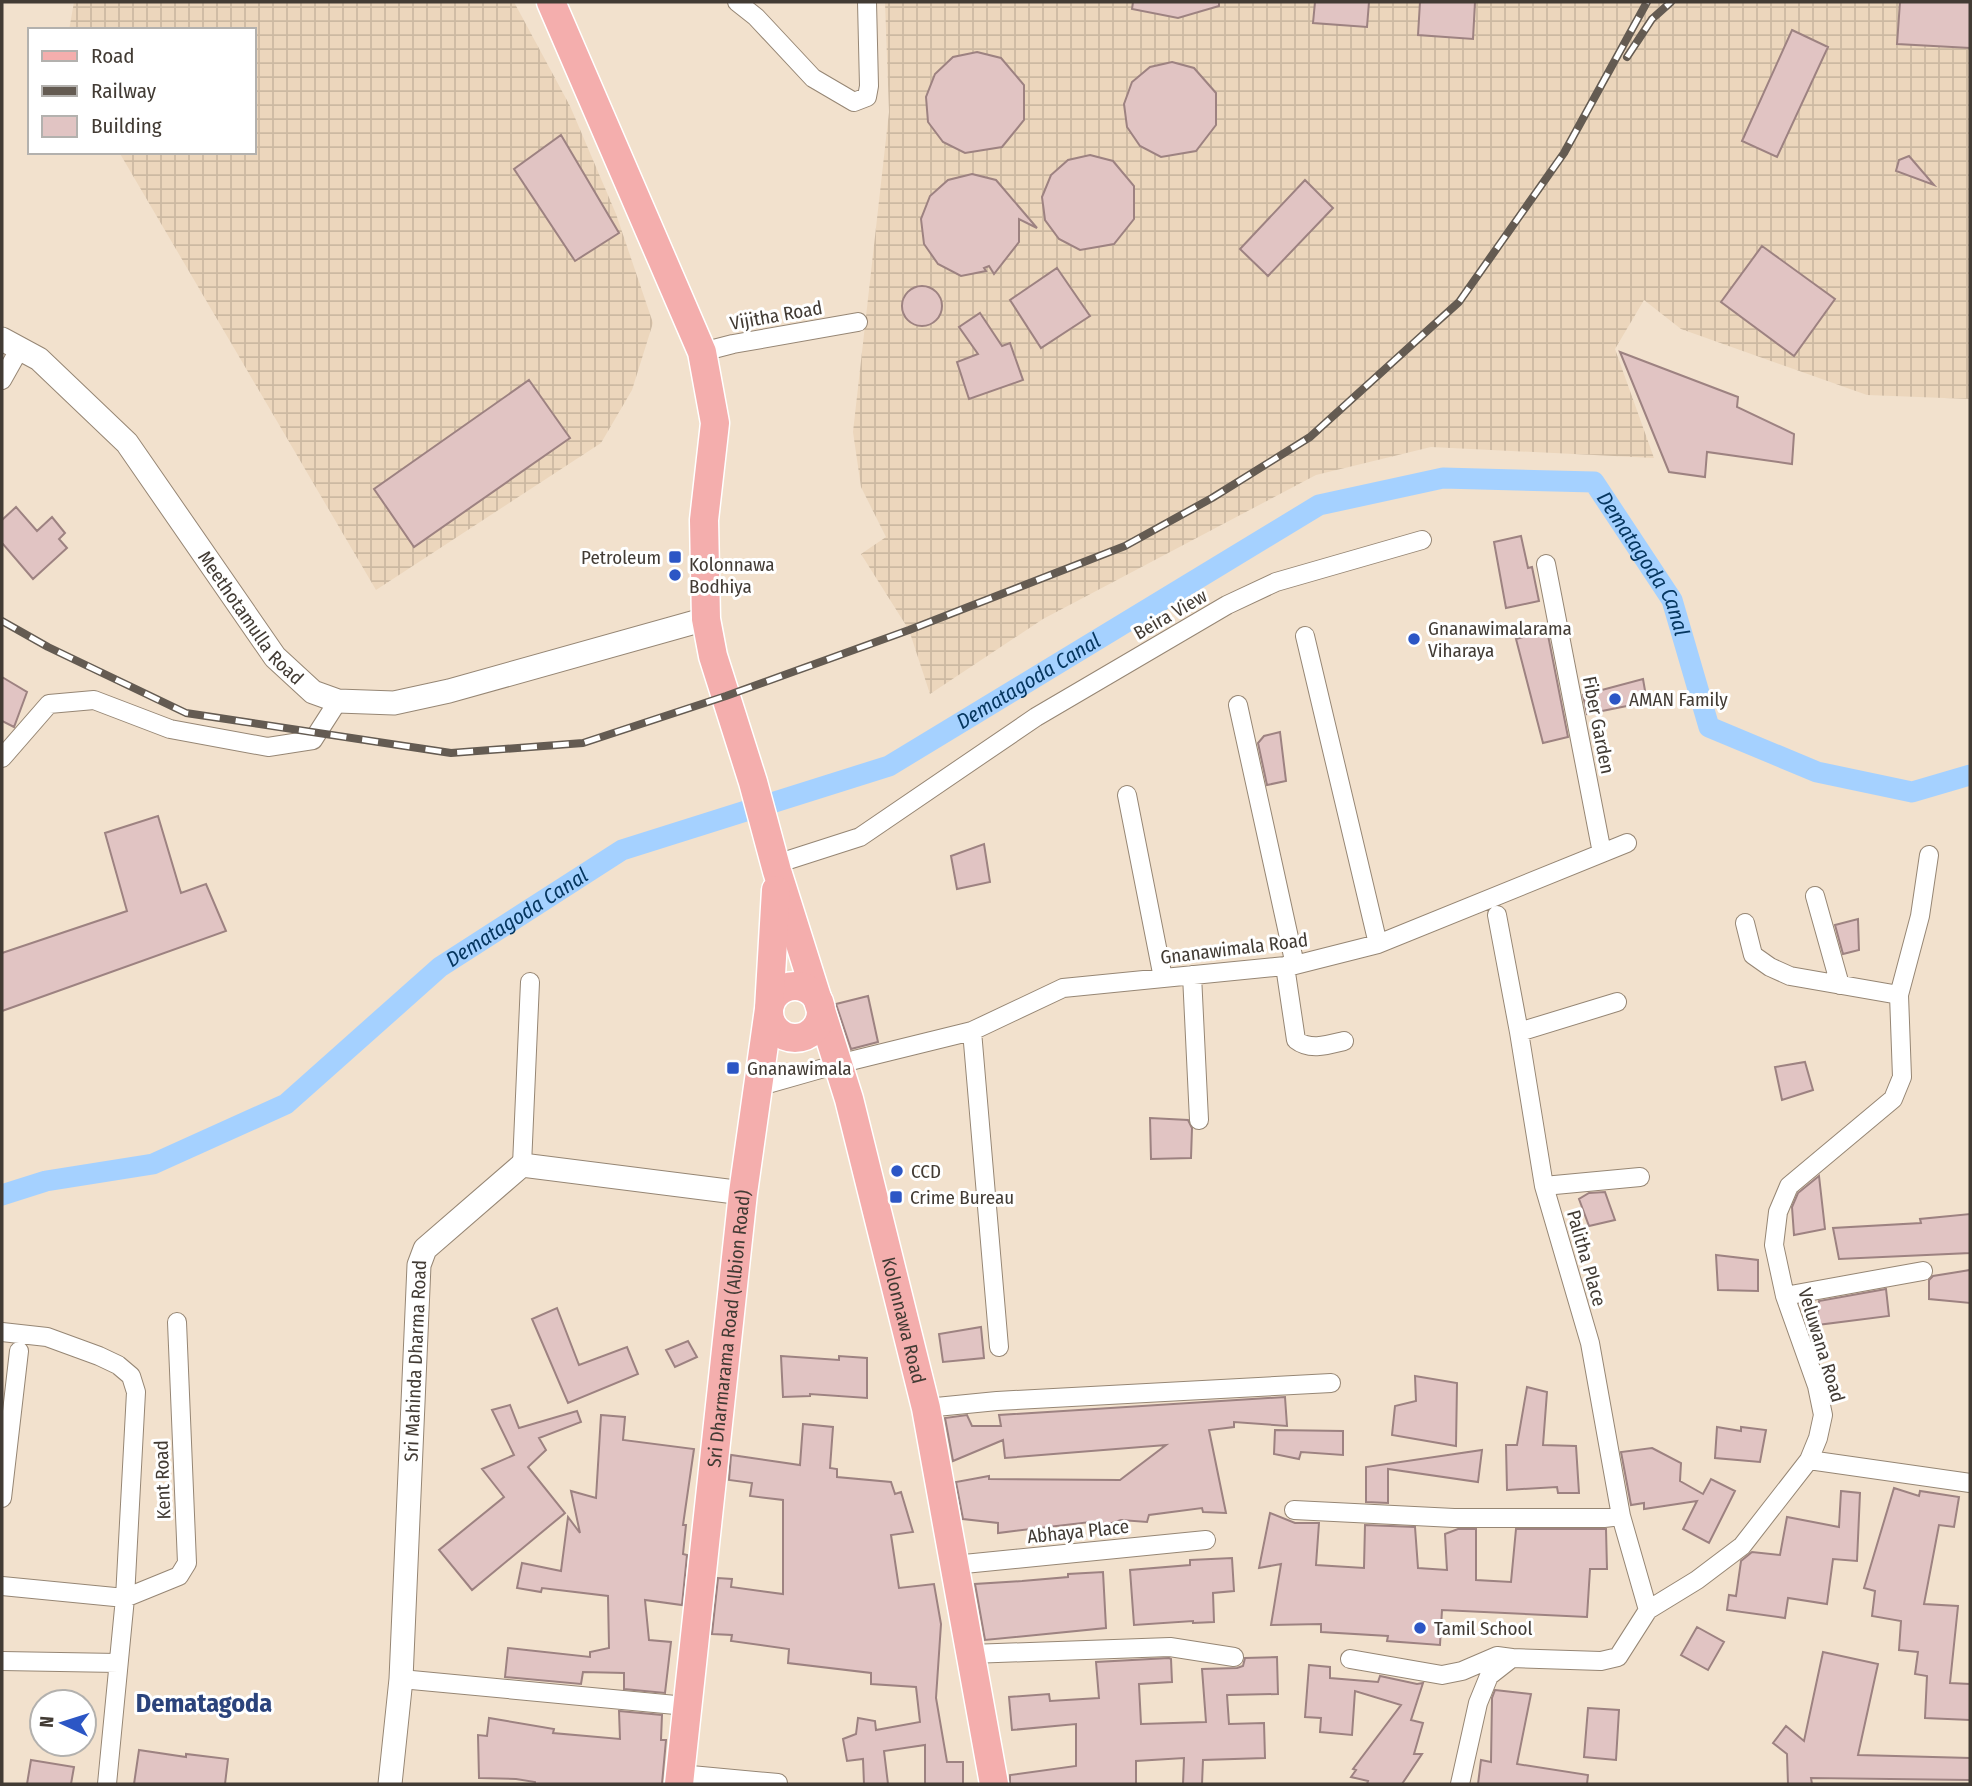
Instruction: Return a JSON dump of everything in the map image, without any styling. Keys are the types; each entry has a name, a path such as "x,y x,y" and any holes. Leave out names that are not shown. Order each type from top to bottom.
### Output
{"main road":[{"name":"Kolonnawa Road","path":"551,2 702,352 715,423 704,520 706,619 713,656 852,1112 926,1408 993,1784"},
{"name":"Sri Dharmarama Road (Albion Road)","path":"679,1779 744,1193 769,1009 776,868"},
{"path":"792,986 808,989 819,1003 821,1011 816,1027 802,1037 785,1036 772,1025 769,1009 776,993 792,986"}],"street":[{"path":"737,2 756,17 813,78 854,102 867,97 869,86 867,2"},
{"name":"Vijitha Road","path":"702,352 858,322"},
{"path":"2,380 11,343"},
{"name":"Meethotamulla Road","path":"11,343 39,359 127,443 275,657 313,692 338,701 394,702 449,691 706,619"},
{"name":"Beira View","path":"776,868 860,837 1036,717 1227,605 1276,582 1422,540"},
{"name":"Fiber Garden","path":"1546,564 1602,853"},
{"path":"1306,636 1378,944"},
{"path":"2,758 49,704 94,700 170,729 268,747 313,740 338,701"},
{"path":"1238,705 1290,966 1296,1040 1303,1046 1323,1046 1345,1041"},
{"path":"1127,794 1163,978"},
{"name":"Gnanawimala Road","path":"757,1087 972,1031 1063,988 1290,966 1378,944 1627,843"},
{"name":"Veluwana Road","path":"1512,1658 1601,1661 1618,1657 1648,1610 1698,1580 1742,1546 1809,1460 1818,1438 1822,1415 1817,1385 1785,1296 1774,1245 1782,1203 1788,1186 1894,1099 1902,1077 1899,995 1920,916 1929,855"},
{"path":"1815,896 1840,985"},
{"name":"Palitha Place","path":"1497,915 1544,1186 1590,1343 1621,1516 1648,1610"},
{"path":"1745,923 1753,955 1770,967 1790,976 1899,995"},
{"path":"1192,975 1199,1120"},
{"path":"530,982 522,1165 744,1193"},
{"path":"1519,1032 1617,1002"},
{"path":"972,1031 999,1347"},
{"name":"Sri Mahinda Dharma Road","path":"390,1784 401,1679 419,1265 425,1249 522,1165"},
{"path":"1544,1186 1640,1177"},
{"path":"1785,1296 1923,1271"},
{"name":"Kent Road","path":"2,1586 125,1598 179,1576 187,1563 177,1322"},
{"path":"2,1332 47,1337 99,1356 118,1365 131,1376 136,1392 125,1598 107,1784"},
{"path":"2,1498 19,1351"},
{"path":"926,1408 1011,1400 1331,1383"},
{"path":"1809,1460 1970,1483"},
{"path":"1294,1510 1454,1518 1621,1516"},
{"name":"Abhaya Place","path":"954,1564 1206,1540"},
{"path":"970,1654 1170,1647 1234,1657"},
{"path":"1350,1659 1442,1675 1462,1671 1497,1656 1512,1658"},
{"path":"1460,1784 1478,1703 1489,1676 1512,1658"},
{"path":"2,1661 118,1663"},
{"path":"401,1679 686,1706"},
{"path":"679,1779 778,1783"}],"shaded area":[{"path":"74,2 514,2 570,106 616,214 653,323 632,390 601,443 376,590 120,154 256,154 256,28 69,28"},
{"path":"885,2 1970,2 1970,399 1867,395 1681,329 1644,300 1615,349 1654,458 1431,447 1316,475 1043,619 930,694 909,630 861,554 886,537 861,487 853,432 889,112"}],"building":[{"path":"1133,2 1219,2 1219,6 1178,18 1132,9"},
{"path":"1315,2 1369,2 1367,27 1313,23"},
{"path":"1420,2 1475,2 1473,39 1418,35"},
{"path":"1900,2 1970,2 1970,48 1897,44"},
{"path":"1792,30 1828,47 1777,157 1742,141"},
{"path":"977,52 1001,58 1024,85 1024,120 1002,147 965,153 943,142 928,122 926,97 935,74 953,57"},
{"path":"1172,62 1194,68 1216,93 1216,125 1196,151 1161,157 1140,146 1127,127 1124,104 1132,82 1150,67"},
{"path":"561,135 619,233 575,261 514,169"},
{"path":"1090,155 1113,161 1134,186 1134,219 1114,244 1080,250 1059,239 1045,220 1042,197 1051,175 1068,160"},
{"path":"1909,156 1934,185 1896,171 1899,160"},
{"path":"972,174 996,180 1037,228 1019,219 1019,242 994,274 989,266 984,268 986,271 961,276 938,264 924,244 921,219 930,196 948,180"},
{"path":"1305,180 1333,208 1268,276 1240,249"},
{"path":"1762,246 1835,299 1794,356 1721,302"},
{"path":"1057,268 1090,316 1041,348 1010,300"},
{"path":"922,286 936,292 942,306 936,320 922,326 908,320 902,306 908,292"},
{"path":"980,313 1002,346 1010,343 1023,380 969,399 957,362 978,354 959,327"},
{"path":"1620,352 1738,397 1737,407 1794,434 1792,464 1707,452 1705,477 1669,472"},
{"path":"529,380 570,438 414,547 374,489"},
{"path":"16,507 37,531 52,517 65,533 59,539 67,548 33,579 2,543 2,520"},
{"path":"1521,536 1528,568 1532,567 1539,601 1506,608 1494,542"},
{"path":"1547,630 1568,737 1543,743 1516,639"},
{"path":"2,677 27,692 14,727 2,721"},
{"name":"AMAN Family","path":"1643,679 1647,702 1587,714 1583,695"},
{"path":"1280,732 1286,781 1267,785 1258,743 1264,736"},
{"path":"158,816 181,893 206,884 226,931 2,1011 2,953 127,911 105,833"},
{"path":"984,844 990,882 957,889 951,856"},
{"path":"1858,919 1859,950 1843,954 1835,925"},
{"path":"868,996 878,1042 851,1049 836,1004"},
{"path":"1805,1062 1813,1090 1782,1100 1775,1067"},
{"path":"1150,1118 1188,1120 1192,1128 1191,1158 1151,1159"},
{"path":"1819,1176 1825,1229 1794,1235 1792,1207 1798,1193"},
{"path":"1605,1192 1615,1220 1589,1226 1579,1199 1589,1193"},
{"path":"1970,1214 1970,1253 1839,1259 1833,1228 1921,1223 1920,1219"},
{"path":"1716,1255 1758,1260 1758,1291 1718,1290"},
{"path":"1970,1270 1970,1303 1929,1299 1929,1280 1933,1276"},
{"path":"1886,1289 1889,1316 1817,1325 1819,1301"},
{"path":"557,1308 579,1365 627,1347 638,1374 568,1403 532,1319"},
{"path":"981,1327 984,1358 943,1362 939,1334"},
{"path":"688,1341 697,1357 675,1367 666,1350"},
{"path":"781,1356 839,1360 839,1356 867,1358 867,1398 810,1394 783,1397"},
{"path":"1415,1376 1457,1383 1456,1446 1392,1435 1395,1406 1416,1401"},
{"path":"1527,1387 1547,1392 1543,1445 1576,1446 1579,1493 1558,1493 1557,1487 1507,1490 1506,1445 1517,1445"},
{"path":"1285,1397 1287,1426 1234,1422 1234,1427 1209,1430 1226,1513 1203,1512 1202,1508 1149,1515 1147,1522 1121,1520 1091,1530 1090,1522 998,1533 998,1523 963,1519 956,1482 989,1476 989,1479 1120,1480 1166,1445 1005,1458 1003,1440 953,1461 945,1418 967,1415 972,1426 1001,1426 999,1415"},
{"path":"510,1405 519,1428 577,1411 581,1422 539,1438 546,1450 528,1467 565,1513 472,1590 439,1550 504,1497 482,1469 514,1455 492,1410"},
{"path":"601,1415 625,1417 623,1440 694,1449 683,1525 686,1525 683,1554 687,1555 682,1605 645,1600 649,1640 671,1642 665,1693 624,1689 624,1673 583,1672 581,1684 505,1677 508,1648 590,1657 590,1652 609,1648 608,1596 542,1588 541,1592 517,1588 522,1563 561,1571 568,1517 580,1533 571,1491 596,1498"},
{"path":"803,1424 833,1427 830,1468 837,1469 837,1477 891,1482 895,1494 901,1492 913,1532 891,1535 899,1588 934,1584 941,1624 936,1698 947,1762 963,1762 963,1784 925,1784 925,1745 884,1751 888,1784 864,1784 863,1759 847,1761 843,1739 856,1734 858,1718 875,1721 876,1730 920,1722 916,1687 871,1684 871,1673 788,1663 789,1649 731,1641 732,1635 712,1634 718,1578 732,1579 731,1587 783,1594 783,1500 750,1496 752,1483 729,1480 731,1455 800,1465"},
{"path":"1717,1427 1741,1431 1741,1427 1766,1430 1760,1462 1715,1458"},
{"path":"1275,1430 1343,1431 1343,1455 1301,1452 1299,1459 1274,1454"},
{"path":"1652,1448 1681,1463 1680,1481 1703,1494 1711,1479 1735,1491 1709,1543 1683,1529 1697,1501 1644,1509 1644,1503 1631,1505 1621,1452"},
{"path":"1482,1450 1478,1482 1388,1469 1388,1503 1366,1502 1366,1467"},
{"path":"1894,1488 1919,1496 1920,1491 1959,1497 1954,1527 1939,1525 1924,1604 1958,1606 1950,1683 1970,1684 1970,1720 1925,1718 1927,1676 1915,1674 1918,1652 1899,1650 1901,1621 1872,1616 1875,1591 1864,1588"},
{"path":"1841,1491 1860,1493 1857,1561 1833,1559 1827,1604 1788,1598 1785,1618 1727,1610 1729,1595 1736,1596 1741,1561 1752,1552 1780,1555 1787,1517 1839,1527"},
{"path":"1270,1513 1295,1523 1319,1523 1316,1565 1364,1568 1365,1525 1415,1527 1418,1568 1447,1570 1445,1534 1458,1529 1476,1529 1476,1580 1511,1582 1516,1529 1606,1529 1607,1569 1590,1569 1587,1617 1442,1610 1440,1645 1387,1641 1388,1636 1321,1632 1321,1624 1271,1625 1281,1564 1259,1568"},
{"path":"1232,1558 1234,1591 1213,1593 1214,1622 1134,1625 1130,1570 1190,1565 1190,1560"},
{"path":"1103,1572 1106,1628 985,1640 975,1584"},
{"path":"1697,1627 1724,1642 1708,1670 1681,1655"},
{"path":"1823,1652 1878,1664 1858,1755 1970,1758 1970,1780 1811,1778 1812,1784 1788,1784 1787,1754 1773,1743 1786,1726 1804,1741"},
{"path":"1277,1657 1278,1694 1227,1695 1229,1724 1264,1723 1265,1758 1203,1760 1202,1784 1183,1784 1184,1758 1136,1761 1136,1784 1010,1784 1010,1775 1076,1766 1076,1724 1012,1730 1009,1697 1049,1694 1050,1701 1099,1698 1096,1662 1169,1658 1172,1682 1139,1684 1141,1724 1206,1722 1202,1669 1237,1668 1243,1666 1245,1658"},
{"path":"1309,1665 1330,1667 1330,1678 1378,1682 1380,1676 1423,1683 1411,1720 1423,1723 1414,1754 1422,1754 1402,1784 1367,1784 1368,1781 1351,1777 1356,1770 1353,1769 1401,1705 1355,1691 1352,1735 1320,1732 1321,1718 1305,1717"},
{"path":"1495,1690 1531,1694 1517,1764 1588,1775 1587,1784 1478,1784 1481,1760 1491,1762 1492,1698"},
{"path":"1588,1708 1619,1710 1616,1760 1584,1757"},
{"path":"619,1711 662,1715 661,1740 666,1740 662,1784 535,1784 516,1779 479,1778 478,1735 487,1736 489,1718 554,1729 553,1733 620,1739"},
{"path":"139,1750 186,1757 186,1754 228,1759 225,1784 134,1784"},
{"path":"31,1760 74,1767 71,1784 27,1784"}],"waterway":[{"name":"Dematagoda Canal","path":"2,1195 46,1181 153,1164 286,1104 440,967 622,850 889,766 1319,505 1443,478 1594,482 1672,600 1709,727 1817,772 1912,792 1970,775"}],"railway":[{"path":"2,621 48,647 186,713 451,753 583,743 726,696 909,630 1125,546 1212,498 1310,437 1459,302 1564,153 1647,2"},
{"path":"1627,57 1652,19 1671,2"}],"place":[{"name":"Petroleum","path":"675,557"},
{"name":"Kolonnawa Bodhiya","path":"675,575"},
{"name":"Gnanawimalarama Viharaya","path":"1414,639"},
{"name":"AMAN Family","path":"1615,699"},
{"name":"Gnanawimala","path":"733,1068"},
{"name":"CCD","path":"897,1171"},
{"name":"Crime Bureau","path":"896,1197"},
{"name":"Tamil School","path":"1420,1628"}],"district":[{"name":"Dematagoda","path":"204,1703"}]}
